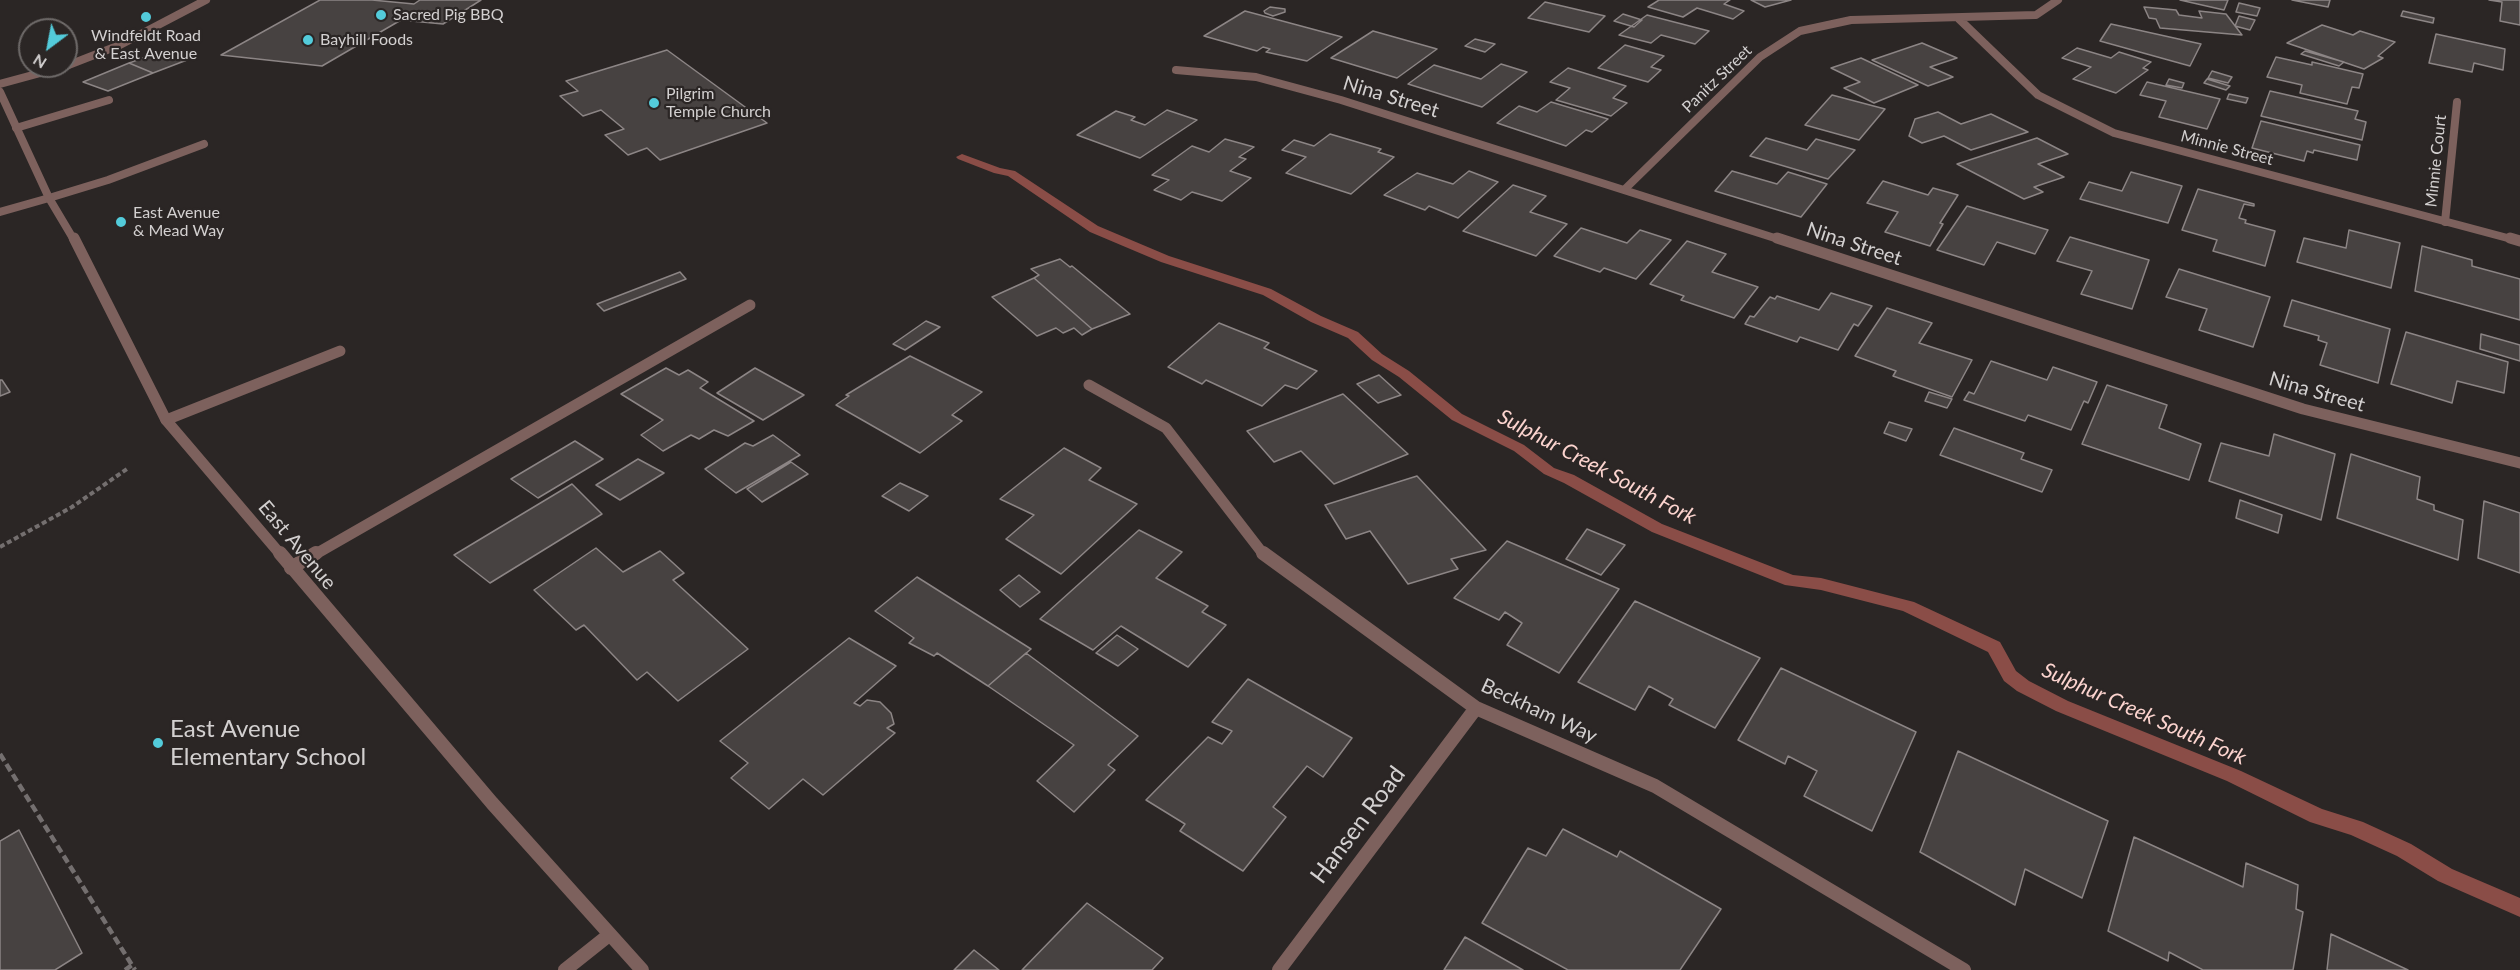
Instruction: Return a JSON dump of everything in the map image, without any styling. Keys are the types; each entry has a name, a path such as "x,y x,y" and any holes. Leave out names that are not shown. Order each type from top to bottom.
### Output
{"street":[{"path":"78,61 120,45 206,0"},
{"name":"Panitz Street","path":"1625,189 1760,57 1800,31 1851,20 1959,19 2036,15 2058,0"},
{"name":"Minnie Street","path":"1959,19 2038,95 2114,133 2520,241"},
{"name":"Nina Street","path":"1176,70 1256,76 1625,189 2303,409 2520,463"},
{"path":"0,84 22,78"},
{"name":"East Avenue","path":"0,92 49,198 73,237 166,420 609,936 642,970"},
{"path":"16,128 109,100"},
{"name":"Minnie Court","path":"2445,222 2457,102"},
{"path":"0,212 108,180 204,144"},
{"path":"291,568 750,305"},
{"path":"166,420 340,351"},
{"name":"Beckham Way","path":"1089,385 1166,428 1263,554 1476,708 1655,786 1964,970"},
{"name":"Hansen Road","path":"1279,970 1476,708"},
{"path":"565,970 609,936"}],"path":[{"path":"0,547 72,507 127,469"},
{"path":"0,754 134,968 125,970"}],"building":[{"name":"Bayhill Foods","path":"320,0 372,0 414,4 420,0 481,0 443,24 401,20 322,66 221,55"},
{"path":"1659,0 1730,0 1724,4 1744,11 1733,19 1697,8 1683,17 1648,7"},
{"path":"1751,0 1791,0 1765,7"},
{"path":"2180,0 2228,0 2224,10"},
{"path":"2292,0 2330,0 2328,7"},
{"path":"2489,0 2520,0 2520,25 2500,21 2502,2"},
{"path":"1545,2 1605,16 1589,32 1528,18"},
{"path":"2239,3 2260,8 2257,16 2236,12"},
{"path":"1270,7 1285,9 1285,12 1273,16 1265,13 1264,11"},
{"path":"2144,7 2176,10 2179,15 2202,18 2199,11 2226,14 2242,35 2160,28 2156,19 2149,18"},
{"path":"1245,11 1342,37 1307,61 1266,52 1270,49 1263,47 1257,51 1204,36"},
{"path":"2403,11 2434,18 2433,23 2401,16"},
{"path":"1623,14 1642,20 1634,27 1614,21"},
{"path":"1647,15 1709,31 1695,44 1661,35 1651,43 1619,35"},
{"path":"2239,16 2255,20 2250,30 2235,26"},
{"path":"2111,24 2201,44 2190,66 2100,41"},
{"path":"2322,25 2353,35 2360,31 2395,42 2378,56 2383,58 2364,69 2287,43"},
{"path":"1373,31 1437,49 1397,78 1331,58"},
{"path":"2436,34 2505,49 2503,70 2474,63 2472,72 2429,63"},
{"path":"1475,39 1495,44 1485,52 1465,46"},
{"path":"1922,43 1957,58 1930,67 1953,77 1928,86 1872,60"},
{"path":"1625,45 1664,56 1651,67 1661,70 1648,82 1598,68"},
{"path":"2077,48 2111,58 2119,52 2151,62 2143,68 2148,70 2116,93 2073,79 2091,67 2062,58"},
{"name":"Pilgrim Temple Church","path":"667,50 767,123 660,160 647,148 628,155 605,135 624,129 601,110 583,116 560,96 578,91 566,81"},
{"path":"162,51 187,60 153,73 129,63"},
{"path":"2305,51 2344,62 2339,66 2301,54"},
{"path":"2276,57 2312,65 2312,62 2363,74 2359,88 2352,87 2347,104 2300,93 2302,85 2267,77"},
{"path":"1861,58 1918,85 1874,103 1844,88 1860,82 1831,68"},
{"path":"129,63 153,73 108,91 83,82"},
{"path":"1501,64 1527,72 1482,107 1408,84 1434,65 1481,79"},
{"path":"1568,68 1626,86 1613,98 1627,103 1611,116 1556,100 1570,88 1550,82"},
{"path":"2212,71 2232,77 2228,83 2208,78"},
{"path":"2169,79 2184,83 2182,88 2166,85"},
{"path":"2207,79 2230,86 2226,90 2204,83"},
{"path":"2147,82 2220,99 2207,129 2159,117 2166,101 2140,95"},
{"path":"2270,91 2358,111 2355,119 2366,122 2362,140 2261,116"},
{"path":"2229,94 2248,98 2246,103 2227,99"},
{"path":"1832,95 1885,109 1859,140 1805,125"},
{"path":"1551,102 1608,119 1592,132 1586,130 1566,146 1497,123 1519,106 1537,112"},
{"path":"1167,110 1197,120 1140,158 1077,135 1116,111 1135,117 1131,120 1145,125"},
{"path":"1938,112 1961,124 1991,114 2028,132 1971,150 1944,136 1922,143 1909,136 1915,119"},
{"path":"2261,121 2360,145 2357,160 2314,150 2313,153 2307,151 2304,161 2252,148"},
{"path":"1330,134 1381,149 1378,152 1394,157 1351,194 1286,173 1306,157 1282,150 1294,140 1314,146"},
{"path":"1766,138 1807,150 1816,139 1855,150 1828,179 1750,156"},
{"path":"2037,138 2068,154 2038,164 2064,177 2034,187 2043,192 2024,199 1957,164"},
{"path":"1225,139 1254,147 1239,157 1246,159 1230,171 1251,178 1222,201 1192,192 1181,200 1154,190 1169,180 1152,175 1192,146 1209,152"},
{"path":"1469,171 1498,182 1458,218 1429,206 1425,210 1384,195 1417,173 1453,184"},
{"path":"1732,171 1777,184 1788,172 1827,184 1801,217 1715,191"},
{"path":"2131,172 2182,186 2168,223 2080,199 2089,182 2122,191"},
{"path":"1883,181 1928,195 1933,188 1958,195 1940,223 1943,224 1930,246 1885,232 1898,212 1867,203"},
{"path":"1513,185 1546,196 1530,212 1567,224 1536,256 1463,231"},
{"path":"2198,189 2254,204 2254,206 2244,204 2239,218 2246,220 2245,223 2275,231 2265,266 2213,251 2217,240 2182,230"},
{"path":"1967,206 2048,230 2035,254 1997,242 1984,265 1937,250"},
{"path":"1581,228 1627,243 1640,230 1671,240 1636,279 1604,268 1600,272 1554,256"},
{"path":"2349,230 2400,243 2391,288 2297,262 2304,238 2346,248"},
{"path":"2070,237 2149,260 2132,309 2081,294 2092,271 2057,261"},
{"path":"1687,241 1726,254 1712,272 1758,287 1734,318 1681,300 1684,296 1650,284"},
{"path":"2422,246 2472,260 2472,266 2520,279 2520,320 2415,291"},
{"path":"1060,259 1070,267 1072,266 1130,314 1092,329 1034,278 1039,275 1031,269"},
{"path":"2179,269 2270,297 2253,347 2199,330 2207,309 2166,297"},
{"path":"680,272 686,279 604,311 597,304"},
{"path":"1034,278 1092,329 1082,335 1074,328 1063,333 1056,328 1037,336 992,297"},
{"path":"1831,293 1872,306 1858,326 1854,324 1838,350 1800,337 1797,342 1745,324 1750,316 1754,317 1770,297 1775,299 1777,296 1819,310"},
{"path":"2292,300 2390,329 2378,383 2320,365 2327,343 2318,340 2319,336 2284,326"},
{"path":"1887,308 1932,323 1919,343 1972,360 1952,397 1893,376 1896,371 1855,356"},
{"path":"926,321 940,327 905,350 893,344"},
{"path":"1219,323 1269,343 1264,348 1317,371 1297,389 1285,385 1262,406 1206,380 1202,384 1168,367"},
{"path":"2406,332 2508,362 2504,393 2457,381 2452,403 2391,384"},
{"path":"2481,334 2520,345 2520,361 2480,349"},
{"path":"910,356 982,392 952,415 962,421 920,453 836,405 849,396 846,395"},
{"path":"1991,361 2047,380 2053,367 2097,382 2088,403 2084,401 2071,430 2028,415 2025,421 1964,400 1969,392 1974,394"},
{"path":"666,368 679,375 688,370 708,382 700,388 754,421 728,436 714,430 699,439 691,435 663,451 641,435 663,420 621,394"},
{"path":"755,368 804,395 763,420 717,393"},
{"path":"1379,375 1401,395 1378,403 1357,384"},
{"path":"0,380 10,392 0,396"},
{"path":"2107,385 2167,405 2159,428 2201,444 2189,480 2082,444"},
{"path":"1929,392 1952,399 1947,408 1925,401"},
{"path":"1343,394 1408,454 1334,484 1301,451 1274,462 1247,431"},
{"path":"1889,422 1912,429 1906,441 1884,433"},
{"path":"1954,428 2024,453 2021,459 2052,470 2042,492 1940,455"},
{"path":"2274,434 2335,454 2321,520 2209,481 2221,443 2269,456"},
{"path":"773,435 800,455 736,493 705,469 745,443 753,446"},
{"path":"575,441 603,459 538,498 511,479"},
{"path":"1064,448 1101,468 1089,480 1137,504 1061,574 1006,539 1034,515 1000,499"},
{"path":"2351,454 2420,477 2417,499 2434,505 2434,510 2463,520 2458,560 2337,518"},
{"path":"638,459 664,473 620,500 596,485"},
{"path":"791,462 808,474 762,502 747,489"},
{"path":"1417,476 1486,550 1451,559 1458,569 1408,584 1370,531 1346,539 1325,505"},
{"path":"900,483 928,496 909,511 882,496"},
{"path":"572,484 602,514 490,583 454,555"},
{"path":"2240,500 2282,515 2278,533 2236,518"},
{"path":"2484,501 2520,513 2520,573 2478,558"},
{"path":"1587,529 1625,545 1601,575 1566,559"},
{"path":"1139,530 1182,552 1156,578 1208,606 1202,612 1226,625 1188,667 1121,626 1093,650 1040,619"},
{"path":"1507,541 1619,589 1559,673 1507,645 1522,623 1505,612 1499,620 1454,598"},
{"path":"596,548 623,572 660,551 684,573 673,580 748,649 678,701 647,672 637,680 584,625 576,630 534,590"},
{"path":"1019,575 1040,592 1020,607 1000,590"},
{"path":"917,577 1031,649 988,686 937,653 934,656 909,643 914,638 875,611"},
{"path":"1635,601 1760,658 1715,728 1669,705 1673,699 1649,686 1635,710 1578,682"},
{"path":"1117,635 1138,649 1118,666 1096,653"},
{"path":"849,638 896,666 854,703 860,706 867,700 880,702 891,713 894,724 887,728 895,733 823,795 803,779 769,809 731,778 748,763 720,741"},
{"path":"1026,653 1138,736 1108,765 1115,770 1074,812 1037,781 1074,745 988,686"},
{"path":"1781,668 1916,732 1872,831 1804,796 1817,771 1788,756 1785,764 1738,740"},
{"path":"1248,679 1352,738 1323,777 1307,766 1273,807 1286,817 1243,871 1180,831 1185,824 1146,800 1208,737 1222,744 1232,731 1212,722"},
{"path":"1958,751 2108,821 2082,898 2025,869 2015,905 1920,852"},
{"path":"1563,829 1617,857 1620,851 1721,909 1680,970 1568,970 1482,923 1528,848 1546,856"},
{"path":"19,830 82,953 55,970 0,970 0,841"},
{"path":"2134,837 2243,887 2246,863 2298,885 2296,909 2303,912 2293,970 2203,970 2169,952 2168,961 2108,931"},
{"path":"1087,903 1163,958 1152,970 1022,970"},
{"path":"2331,934 2408,970 2327,970"},
{"path":"1465,937 1523,970 1444,970"},
{"path":"974,950 999,970 954,970"}],"waterway":[{"name":"Sulphur Creek South Fork","path":"962,157 998,171 1011,173 1094,229 1165,259 1267,292 1316,319 1353,335 1377,357 1404,374 1457,417 1519,448 1549,471 1569,479 1657,528 1791,581 1821,584 1908,606 1994,647 2010,676 2023,686 2062,706 2234,776 2317,816 2356,828 2404,850 2445,875 2520,908"}],"place":[{"name":"Sacred Pig BBQ","path":"381,15"},
{"name":"Windfeldt Road & East Avenue","path":"146,17"},
{"name":"Bayhill Foods","path":"308,40"},
{"name":"Pilgrim Temple Church","path":"654,103"},
{"name":"East Avenue & Mead Way","path":"121,222"},
{"name":"East Avenue Elementary School","path":"158,743"}]}
